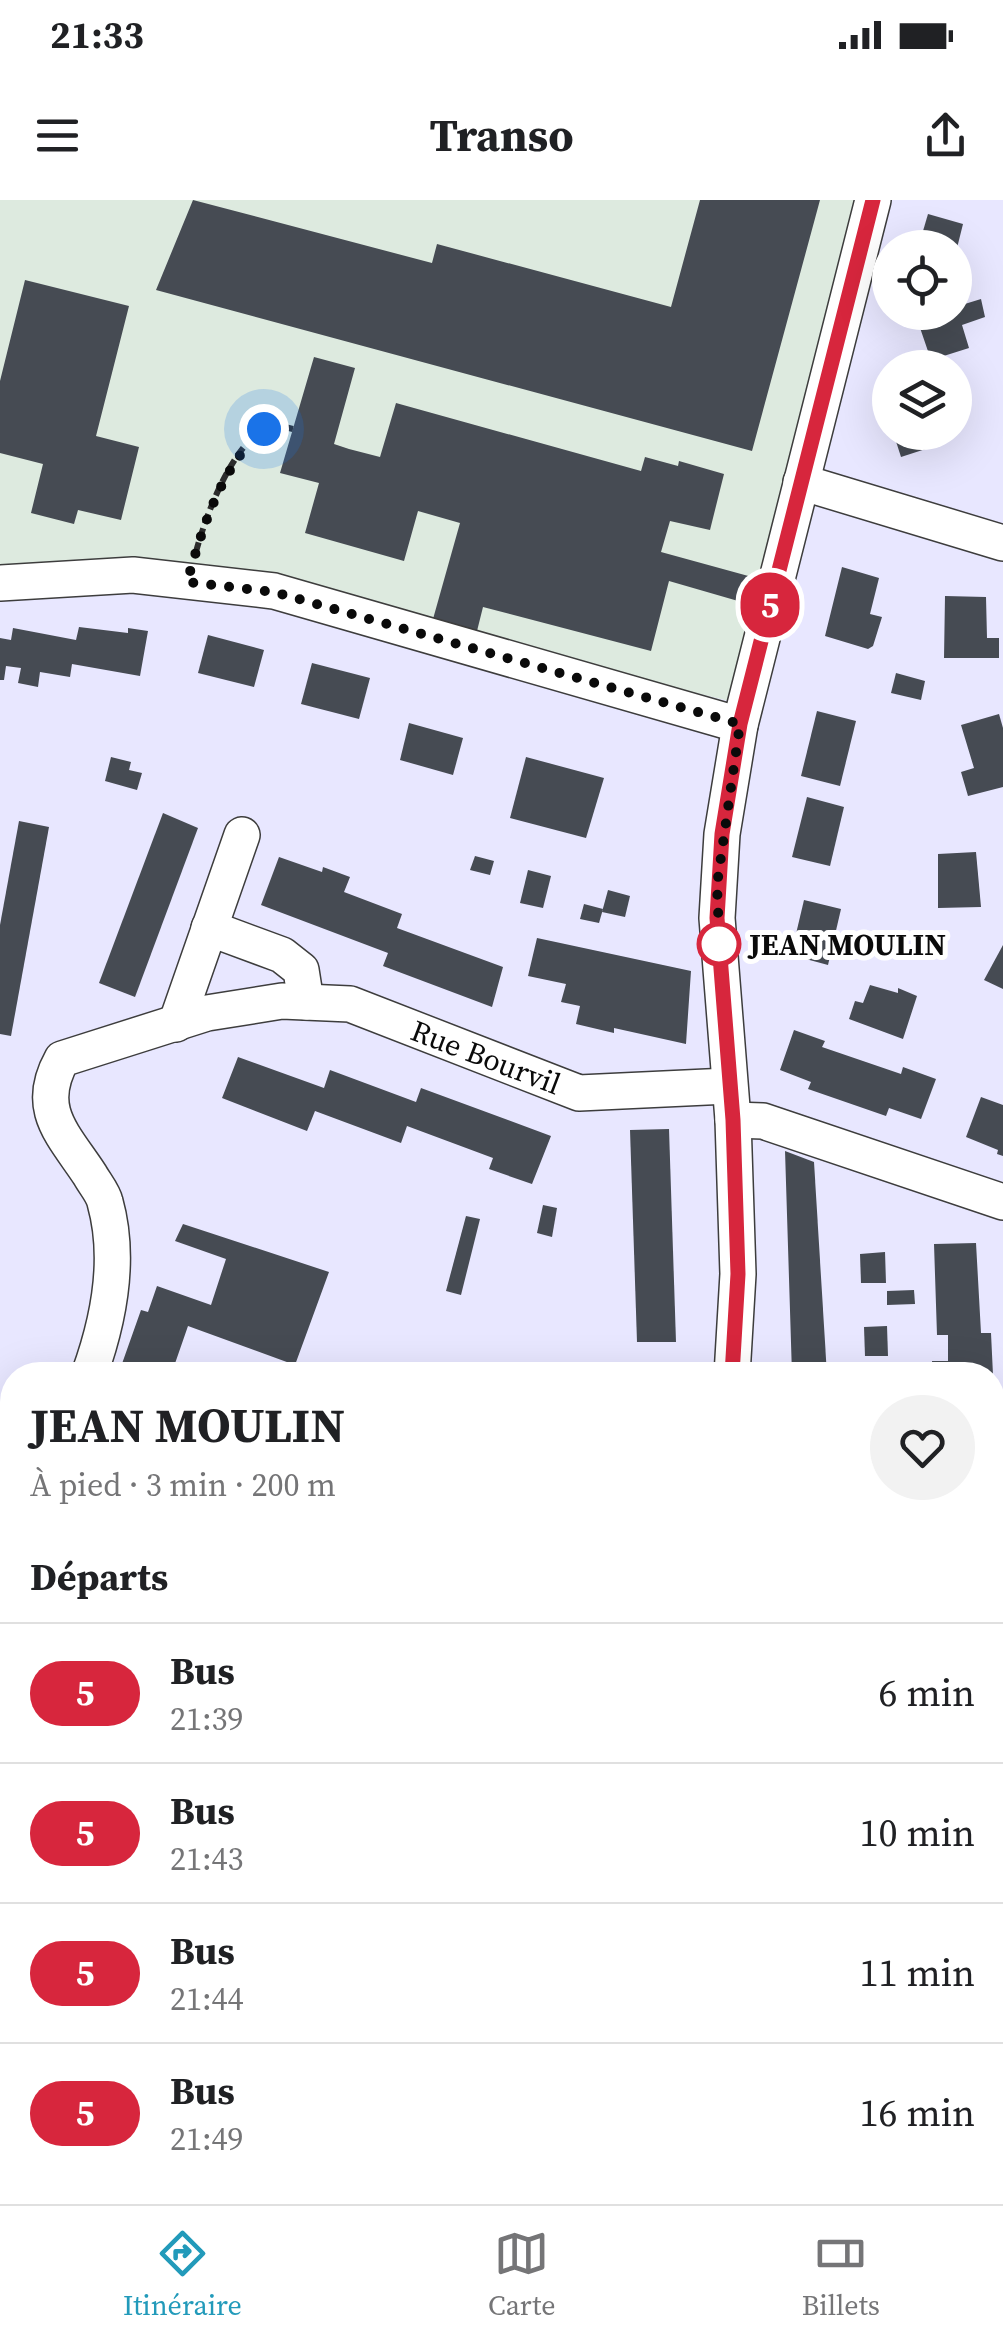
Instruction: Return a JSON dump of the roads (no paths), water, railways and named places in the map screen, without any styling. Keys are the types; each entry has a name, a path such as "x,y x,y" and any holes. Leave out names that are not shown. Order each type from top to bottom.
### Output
{"street":[{"path":"733,1362 738,1274 717,885 740,724 873,200"},
{"path":"801,482 1003,543"},
{"path":"0,583 133,576 274,592 740,724"},
{"path":"176,1024 242,835"},
{"path":"209,928 282,956 301,970 306,1002"},
{"name":"Rue Bourvil","path":"94,1362 103,1336 112,1282 105,1199 50,1114 50,1085 62,1059 208,1014 282,1001 350,1004 578,1093 730,1104 763,1120 1003,1202"}],"place":[{"name":"JEAN MOULIN","path":"719,944"}]}
